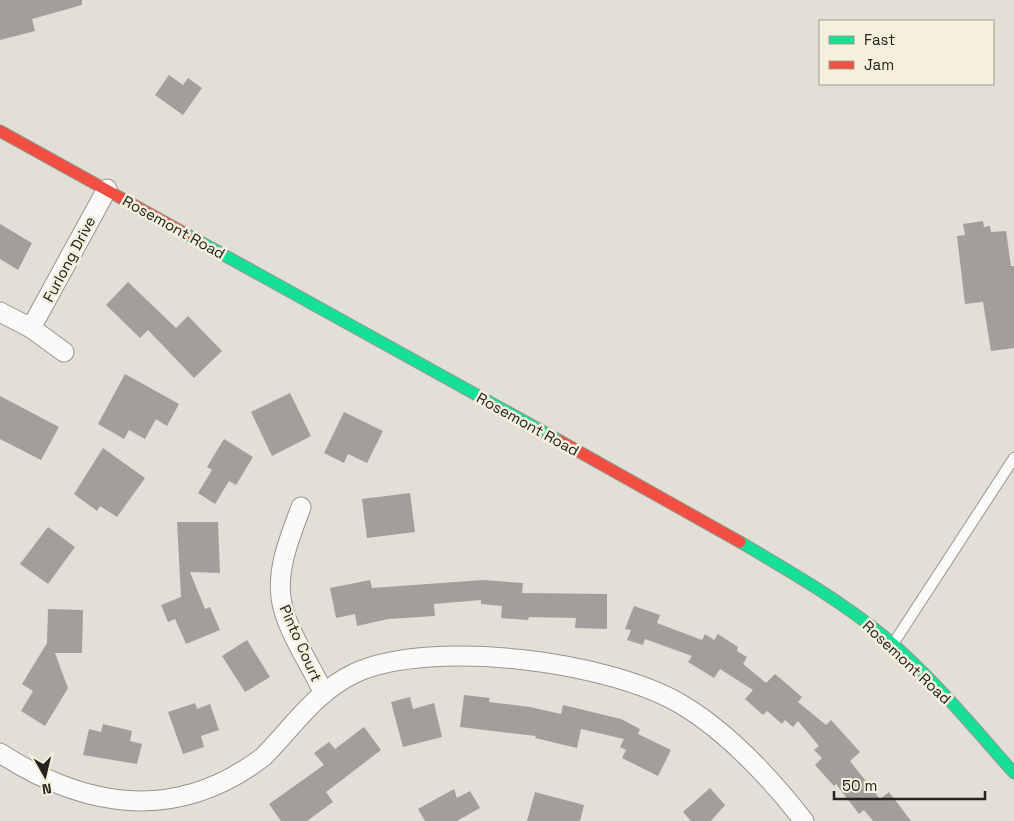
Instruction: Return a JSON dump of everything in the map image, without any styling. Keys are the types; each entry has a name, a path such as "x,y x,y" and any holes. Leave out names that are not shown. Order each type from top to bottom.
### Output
{"main road":[{"name":"Rosemont Road","path":"0,131 725,534 826,593 867,622 893,645 954,706 1014,772"}],"street":[{"name":"Furlong Drive","path":"31,328 107,189"},
{"path":"0,312 31,328 64,352"},
{"name":"Pinto Court","path":"301,507 284,554 281,598 296,639 323,692"},
{"path":"0,753 74,794 101,804 168,814 213,796 245,775 323,692 353,674 374,666 442,655 466,655 535,662 626,681 652,690 684,706 744,752 804,821"}],"lane":[{"path":"893,645 1014,458"}],"building":[{"path":"0,0 82,0 82,5 32,19 35,31 0,40"},
{"path":"169,75 183,85 188,78 202,88 183,115 155,95"},
{"path":"983,221 984,227 990,226 991,232 1006,231 1011,266 1014,266 1014,348 991,351 983,302 965,304 957,236 965,235 963,224"},
{"path":"0,224 32,243 18,270 0,259"},
{"path":"128,282 176,328 188,316 222,351 194,378 148,330 140,338 106,305"},
{"path":"125,374 179,404 167,426 156,419 145,439 129,430 124,439 98,424"},
{"path":"290,393 311,436 272,456 251,412"},
{"path":"0,396 59,427 41,460 0,439"},
{"path":"344,412 383,431 367,463 348,454 344,463 324,453"},
{"path":"224,439 253,457 236,485 229,481 215,504 198,493 212,470 207,467"},
{"path":"103,448 145,478 117,517 100,506 97,511 74,494"},
{"path":"410,493 415,532 367,538 362,499"},
{"path":"177,522 218,522 220,573 190,572 205,609 210,607 220,630 186,644 175,619 168,622 161,605 181,597"},
{"path":"48,527 75,547 48,584 20,564"},
{"path":"370,580 372,588 483,580 523,583 522,593 607,594 607,629 575,628 576,618 529,617 528,620 501,618 502,606 481,604 481,600 434,604 435,616 388,619 357,626 355,614 336,618 330,588"},
{"path":"634,606 660,615 657,623 702,640 705,634 714,640 718,634 738,647 737,651 747,657 743,664 766,683 775,674 802,697 798,702 826,725 831,720 860,752 850,761 880,799 889,792 911,821 873,821 864,810 859,814 836,784 834,786 815,765 822,758 814,750 819,746 798,721 793,727 785,720 782,724 767,711 763,715 745,699 753,690 720,669 714,678 688,662 692,656 645,639 643,645 627,640 631,630 625,629"},
{"path":"48,609 83,610 82,653 55,653 68,688 45,726 21,711 33,691 22,684 47,643"},
{"path":"247,640 270,677 245,692 222,656"},
{"path":"464,695 490,698 489,702 530,707 561,714 563,705 621,719 640,729 638,734 671,750 658,776 622,758 626,750 620,747 624,739 581,729 577,748 535,738 536,736 460,727"},
{"path":"410,697 413,709 434,703 442,737 403,747 391,702"},
{"path":"195,703 197,709 210,704 219,730 201,736 204,747 183,754 168,712"},
{"path":"103,724 132,731 130,741 142,744 137,764 83,755 89,729 101,732"},
{"path":"364,727 381,750 326,792 333,802 307,821 281,821 269,804 324,765 314,753 329,742 335,749"},
{"path":"710,788 725,805 711,821 691,821 683,812"},
{"path":"454,789 457,798 470,791 480,808 457,821 425,821 418,809"},
{"path":"535,792 584,805 580,821 527,821"}],"traffic: fast":[{"path":"186,234 560,441"},
{"path":"740,542 833,599 886,638 936,686 1014,773"}],"traffic: jam":[{"path":"0,131 186,234"},
{"path":"560,441 740,542"}]}
